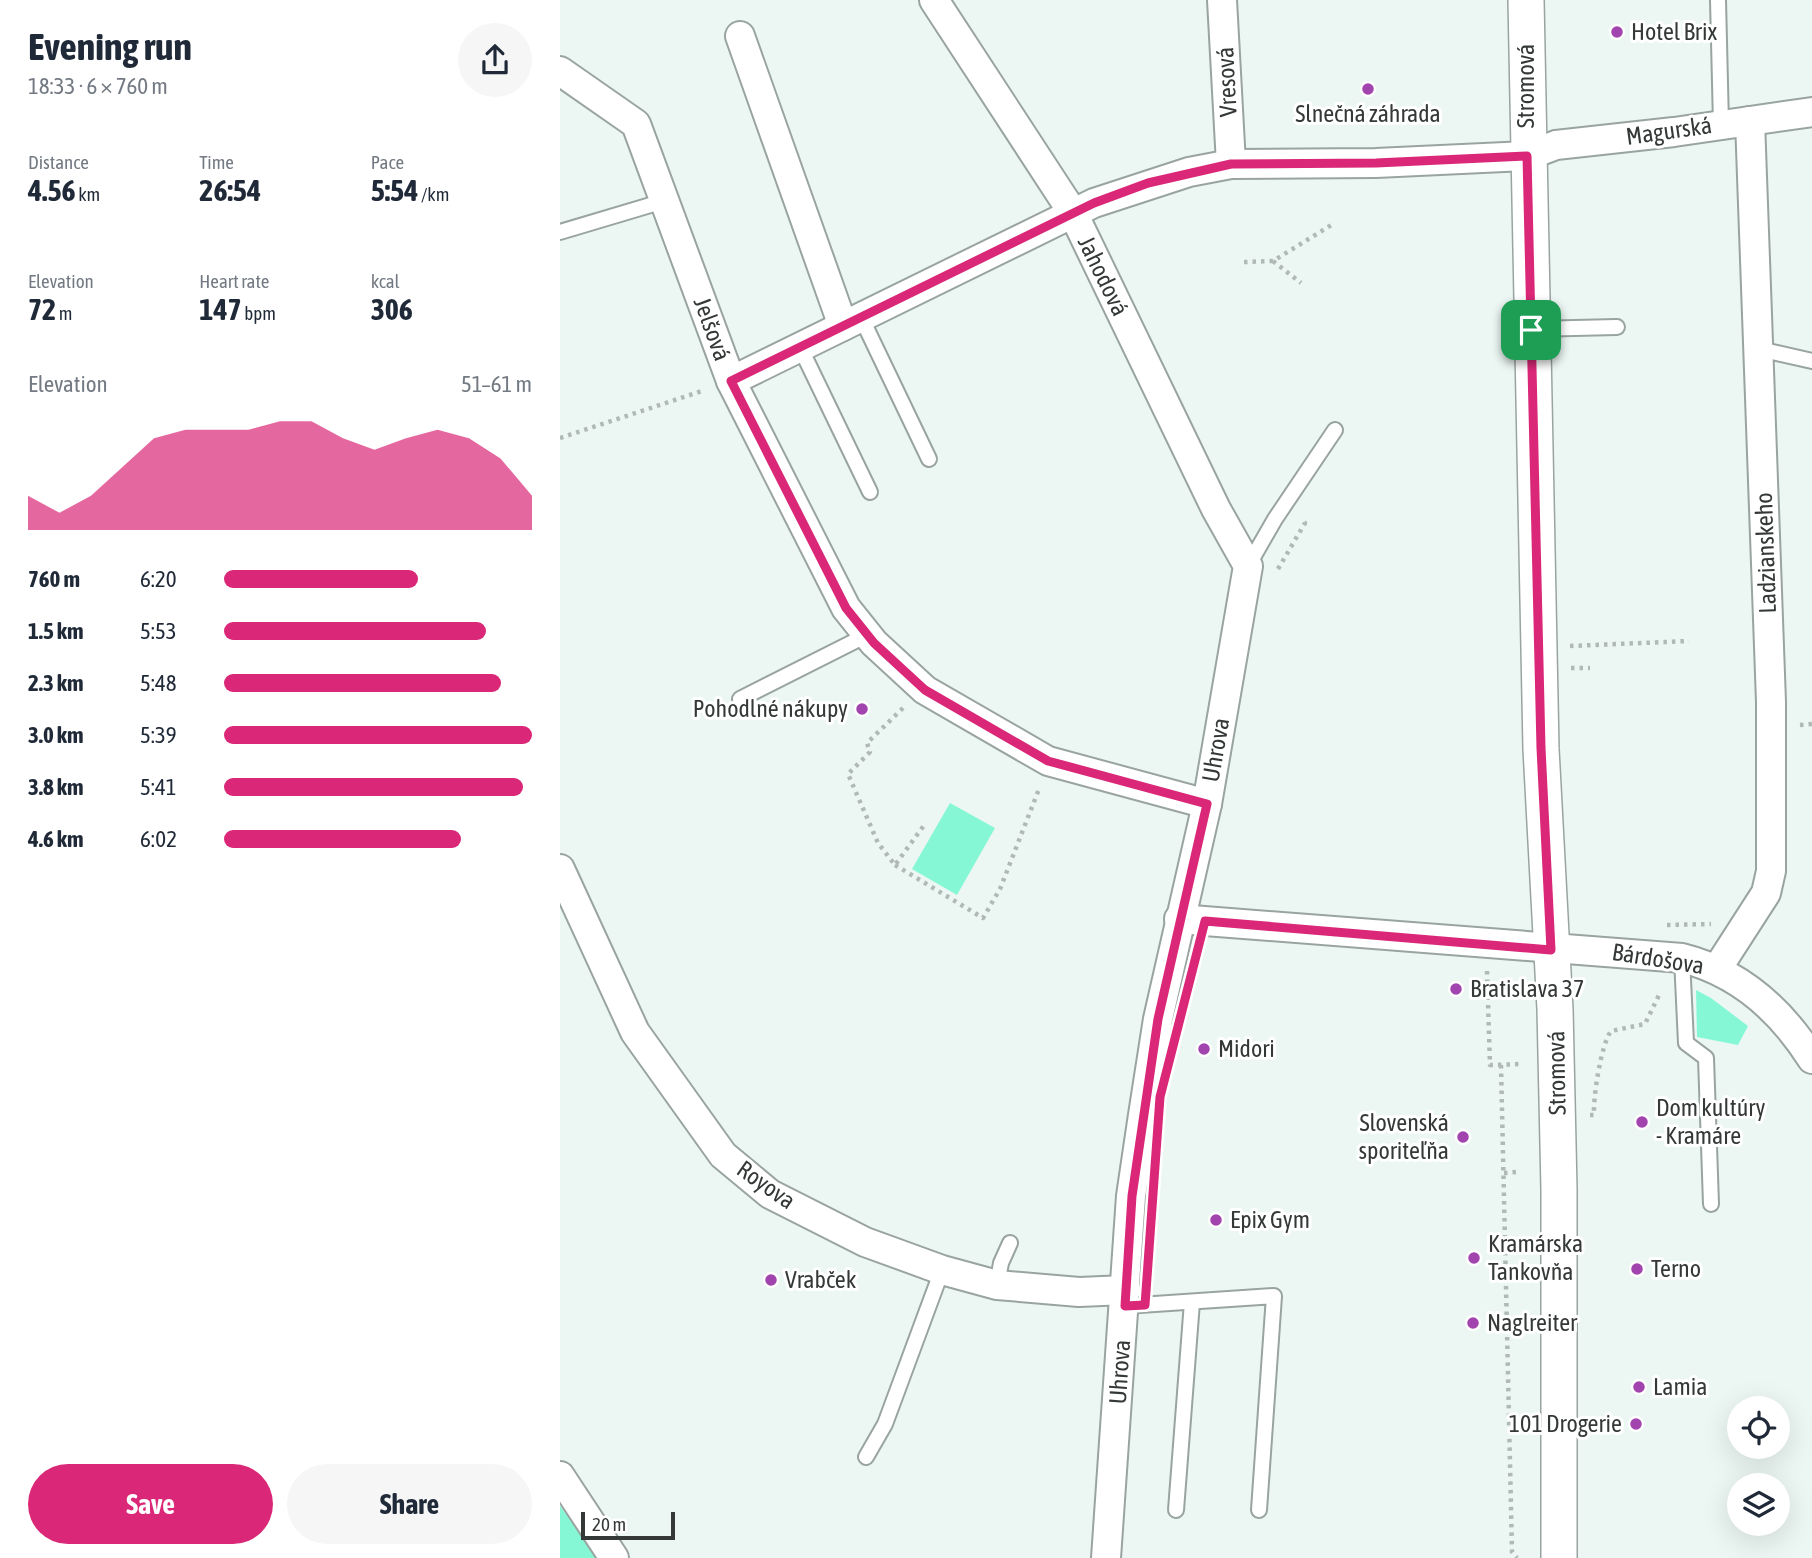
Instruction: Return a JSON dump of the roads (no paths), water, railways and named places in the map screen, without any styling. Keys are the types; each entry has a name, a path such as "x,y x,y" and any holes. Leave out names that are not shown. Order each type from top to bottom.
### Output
{"street":[{"name":"Jahodová","path":"934,0 1073,213 1216,509 1248,566"},
{"name":"Vresová","path":"1222,0 1231,164"},
{"name":"Stromová","path":"1525,0 1541,748 1551,950 1560,1255 1559,1558"},
{"path":"740,36 852,322"},
{"name":"Jelšová","path":"560,71 636,124 731,381 846,608 867,635 925,690 1048,761 1207,804"},
{"name":"Magurská","path":"731,381 1073,213 1148,183 1231,164 1376,163 1527,156 1556,145 1812,111"},
{"name":"Ladzianskeho","path":"1717,969 1766,893 1771,875 1771,702 1750,121"},
{"name":"Uhrova","path":"1106,1558 1132,1196 1144,1107 1179,919 1207,804 1248,566"},
{"name":"Royova","path":"560,869 635,1032 723,1155 770,1194 865,1242 942,1270 997,1286 1125,1298"},
{"path":"1179,919 1551,950"},
{"name":"Bárdošova","path":"1551,950 1598,949 1682,958 1717,969 1737,981 1780,1016 1812,1059"},
{"path":"560,1476 614,1558"}],"lane":[{"path":"1718,0 1721,124"},
{"path":"560,232 664,201"},
{"path":"852,322 929,459"},
{"path":"1531,330 1617,327"},
{"path":"800,347 870,492"},
{"path":"1759,349 1812,361"},
{"path":"1248,566 1275,519 1335,430"},
{"path":"740,699 867,635"},
{"path":"1682,958 1686,1043 1706,1058 1711,1204"},
{"path":"997,1286 1001,1263 1010,1243"},
{"path":"866,1457 885,1424 942,1270"},
{"path":"1125,1298 1192,1302 1274,1296 1259,1510"},
{"path":"1176,1510 1192,1302"}],"place":[{"name":"Hotel Brix","path":"1617,32"},
{"name":"Slnečná záhrada","path":"1368,89"},
{"name":"Pohodlné nákupy","path":"862,709"},
{"name":"Bratislava 37","path":"1456,989"},
{"name":"Midori","path":"1204,1049"},
{"name":"Dom kultúry - Kramáre","path":"1642,1122"},
{"name":"Slovenská sporiteľňa","path":"1463,1137"},
{"name":"Epix Gym","path":"1216,1220"},
{"name":"Kramárska Tankovňa","path":"1474,1258"},
{"name":"Terno","path":"1637,1269"},
{"name":"Vrabček","path":"771,1280"},
{"name":"Naglreiter","path":"1473,1323"},
{"name":"Lamia","path":"1639,1387"},
{"name":"101 Drogerie","path":"1636,1424"}]}
